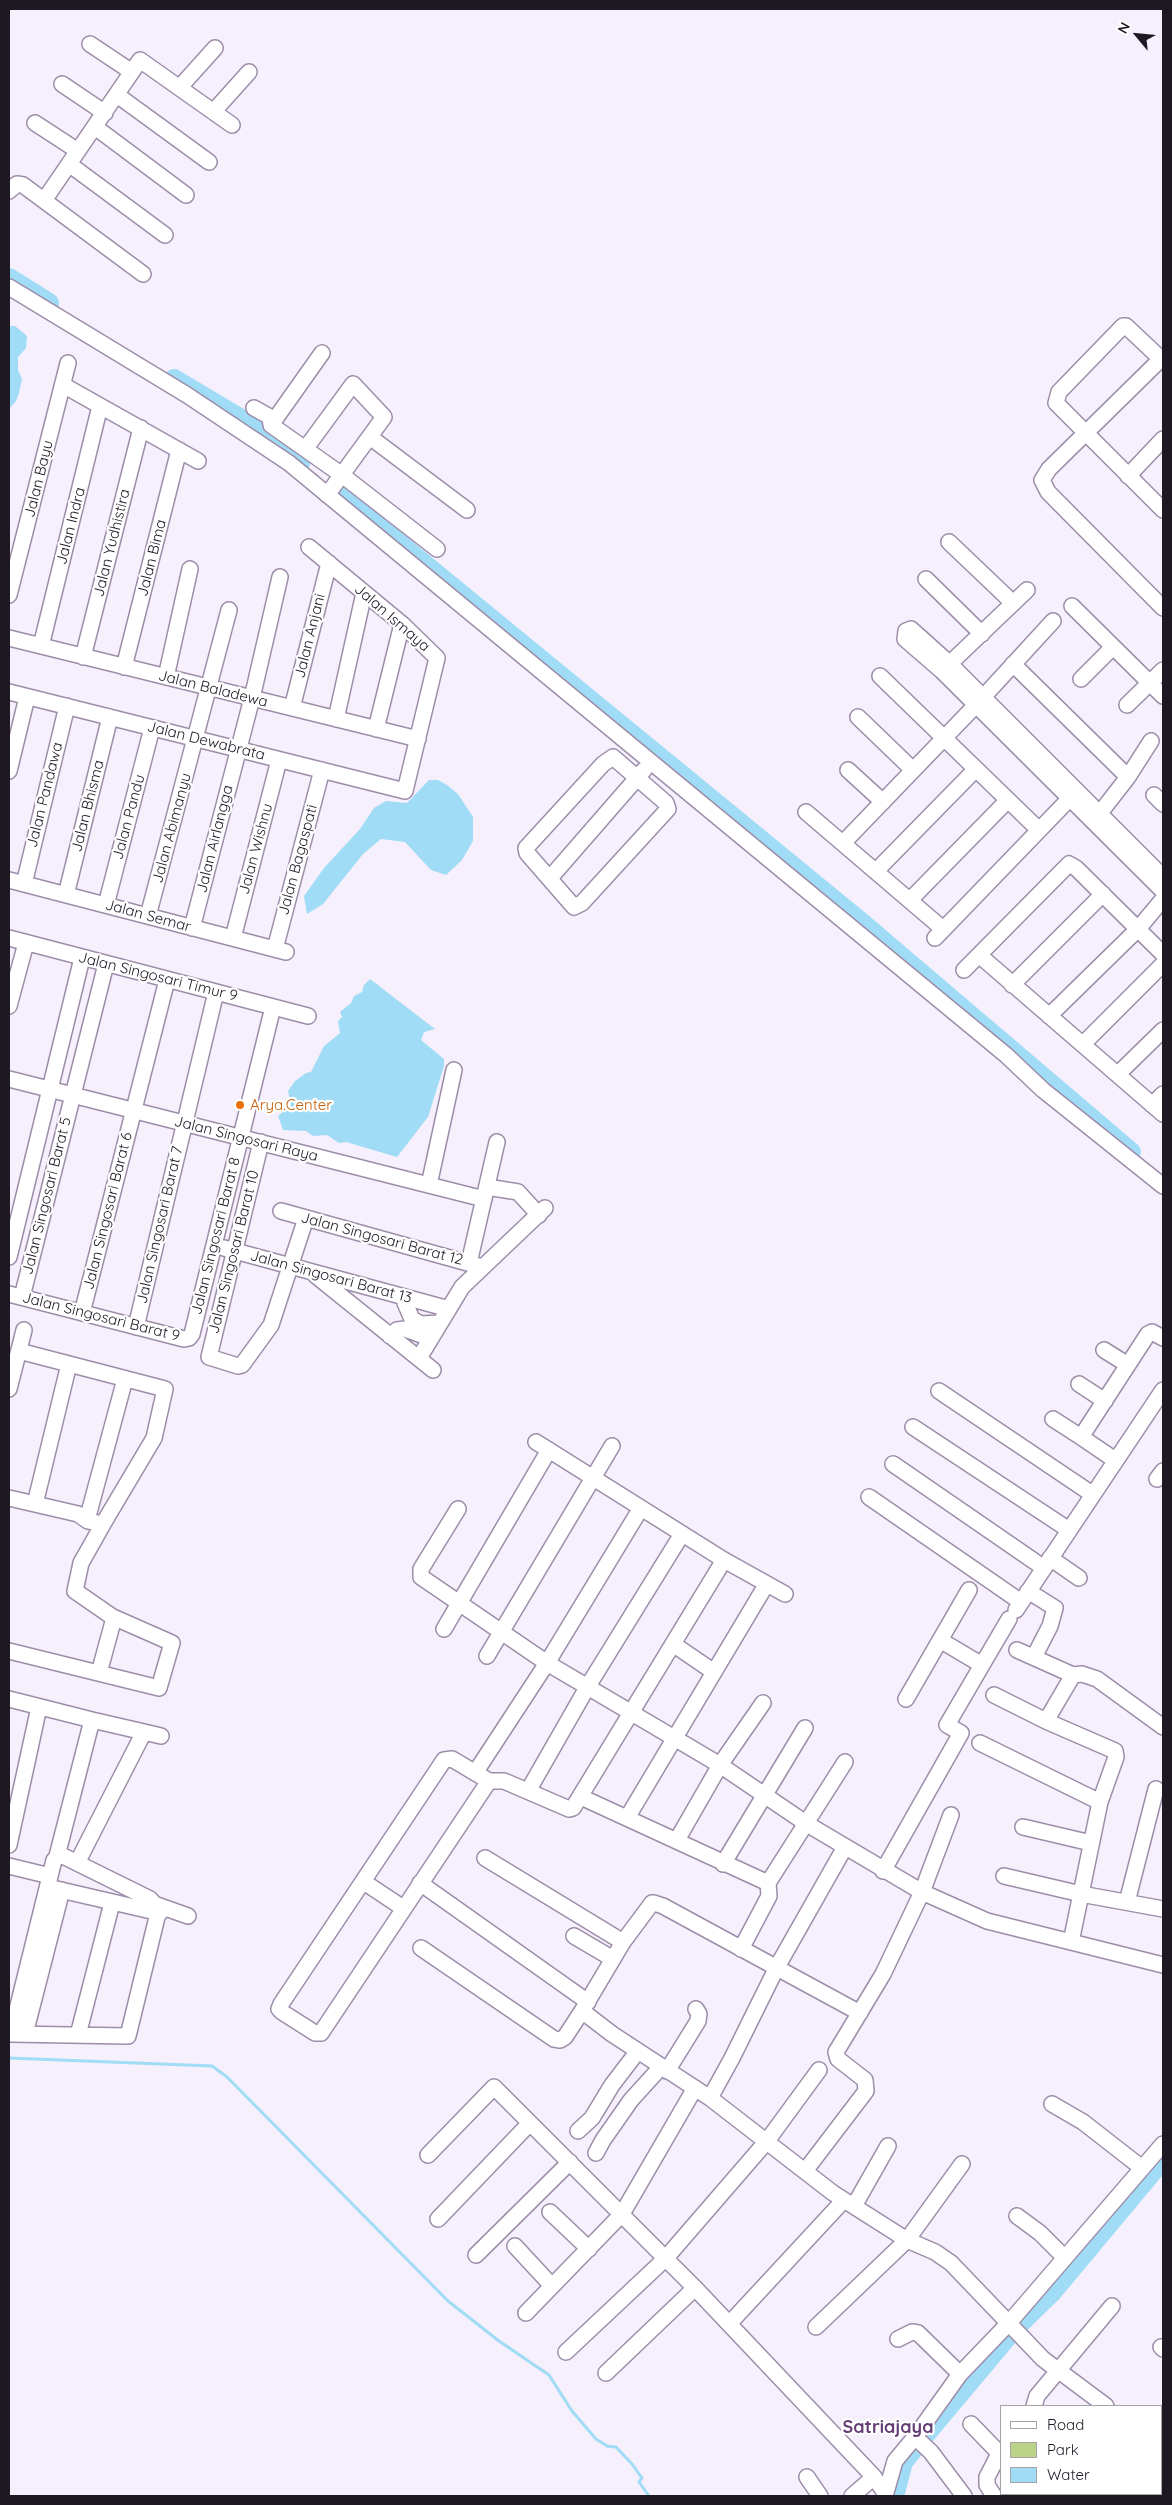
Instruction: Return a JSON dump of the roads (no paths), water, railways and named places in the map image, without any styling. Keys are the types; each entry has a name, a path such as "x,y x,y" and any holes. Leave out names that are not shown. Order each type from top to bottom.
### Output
{"street":[{"path":"90,44 132,72"},
{"path":"180,87 215,48"},
{"path":"44,199 142,60 232,125"},
{"path":"214,111 249,72"},
{"path":"62,84 105,112"},
{"path":"117,95 209,162"},
{"path":"36,123 78,151"},
{"path":"95,127 186,195"},
{"path":"69,164 165,235"},
{"path":"9,191 16,184 23,185 143,274"},
{"path":"9,288 229,422 329,492 651,762 1006,1055 1043,1090 1163,1186"},
{"path":"1163,510 1128,476 1085,433 1056,404 1059,392 1119,329 1126,326 1162,358 1085,433 1048,469 1042,480 1044,486 1163,608"},
{"path":"271,425 322,353"},
{"name":"Jalan Bayu","path":"9,595 68,362"},
{"path":"63,384 198,461"},
{"path":"306,448 353,384 384,416 329,492"},
{"name":"Jalan Indra","path":"41,646 100,406"},
{"path":"254,408 270,417 271,425 306,448 437,549"},
{"name":"Jalan Yudhistira","path":"84,657 140,428"},
{"path":"370,437 467,510"},
{"path":"1128,476 1163,439"},
{"name":"Jalan Bima","path":"124,667 179,450"},
{"path":"949,542 1013,603"},
{"name":"Jalan Ismaya","path":"309,547 402,624 437,658 407,788 403,792"},
{"name":"Jalan Anjani","path":"292,708 329,563"},
{"path":"166,677 190,569"},
{"name":"Jalan Airlangga","path":"192,928 252,698 280,577"},
{"path":"926,579 982,634"},
{"path":"1027,590 946,667 1073,795 1163,890"},
{"path":"336,719 364,593"},
{"path":"1072,606 1163,696"},
{"name":"Jalan Abimanyu","path":"148,916 229,610"},
{"path":"843,843 979,702 1052,622"},
{"path":"376,729 402,624"},
{"name":"Jalan Baladewa","path":"9,638 418,739"},
{"path":"1081,679 1113,646"},
{"path":"1013,664 1128,778"},
{"path":"1127,705 1163,670"},
{"path":"880,676 1039,830"},
{"name":"Jalan Dewabrata","path":"9,692 403,792"},
{"path":"9,770 27,697"},
{"name":"Jalan Pandawa","path":"24,884 67,706"},
{"name":"Jalan Bhisma","path":"66,895 110,717"},
{"path":"858,717 913,770"},
{"name":"Jalan Pandu","path":"106,905 152,728"},
{"path":"1100,813 1128,778 1151,741"},
{"path":"610,758 617,759 638,778 668,806 668,809 660,820 579,906 574,907 527,853 527,846 610,758"},
{"name":"Jalan Wishnu","path":"233,938 280,760"},
{"path":"550,878 651,762"},
{"path":"876,871 976,769"},
{"name":"Jalan Bagaspati","path":"281,951 322,770"},
{"path":"848,770 882,802"},
{"path":"1073,795 1100,813 1163,877"},
{"path":"806,812 910,900 939,933 1073,795"},
{"path":"910,900 1008,800"},
{"path":"964,970 1069,864 1074,866 1163,954"},
{"name":"Jalan Semar","path":"9,880 281,951"},
{"path":"1012,985 1103,894"},
{"path":"1049,1016 1138,929 1163,899"},
{"name":"Jalan Singosari Timur 9","path":"9,938 308,1016"},
{"path":"9,1006 26,943"},
{"path":"978,955 1158,1109 1163,1094"},
{"path":"9,1257 82,958"},
{"name":"Jalan Singosari Barat 5","path":"15,1296 73,1095 106,964"},
{"path":"1083,1044 1163,964"},
{"name":"Jalan Singosari Barat 6","path":"82,1313 167,980"},
{"name":"Jalan Singosari Barat 7","path":"136,1327 216,992"},
{"name":"Jalan Singosari Barat 8","path":"192,1334 273,1007"},
{"path":"1118,1074 1163,1030"},
{"path":"429,1185 454,1070"},
{"name":"Jalan Singosari Raya","path":"9,1079 429,1185 485,1193 518,1192 542,1212 476,1265"},
{"name":"Jalan Singosari Barat 10","path":"261,1142 209,1358 238,1366 247,1359 275,1319 291,1266"},
{"path":"419,1358 476,1265 485,1193 497,1142"},
{"name":"Jalan Singosari Barat 12","path":"281,1211 476,1265"},
{"path":"291,1266 306,1218"},
{"name":"Jalan Singosari Barat 13","path":"213,1245 449,1309"},
{"path":"310,1271 433,1370"},
{"path":"348,1301 355,1295 356,1284"},
{"name":"Jalan Singosari Barat 9","path":"15,1296 184,1339 192,1334"},
{"path":"408,1298 405,1304 412,1319 422,1324 440,1323"},
{"path":"390,1336 397,1330 405,1329 431,1339"},
{"path":"9,1389 24,1330"},
{"path":"1081,1437 1148,1334 1152,1332 1163,1338"},
{"path":"1104,1350 1128,1365"},
{"path":"9,1651 159,1688 172,1643 113,1618 74,1590 80,1563 154,1438 165,1389 19,1351"},
{"path":"35,1504 69,1364"},
{"path":"87,1520 125,1379"},
{"path":"1079,1384 1105,1401"},
{"path":"883,1871 961,1733 947,1725 1019,1605 1163,1390"},
{"path":"938,1391 1092,1494"},
{"path":"1053,1419 1115,1460"},
{"path":"913,1428 1069,1530"},
{"path":"536,1442 724,1560 785,1594"},
{"path":"487,1656 612,1446"},
{"path":"444,1629 549,1450"},
{"path":"893,1464 1047,1563 1079,1578"},
{"path":"869,1497 1019,1605 1055,1608 1050,1626 1034,1657"},
{"path":"9,1498 78,1514 87,1520 104,1524"},
{"path":"475,1773 547,1663 641,1508"},
{"path":"458,1509 420,1575 423,1580 547,1663 720,1765 807,1824 883,1871 922,1892 987,1922 1163,1965"},
{"path":"528,1791 588,1686 682,1534"},
{"path":"489,1781 321,2033 317,2034 282,2012 279,2008 281,2004 444,1760 452,1759 489,1781 504,1781 570,1809 581,1797 724,1560"},
{"path":"627,1818 766,1585"},
{"path":"906,1699 969,1590"},
{"path":"99,1673 113,1618"},
{"path":"940,1640 982,1665"},
{"path":"673,1644 714,1672"},
{"path":"1017,1650 1073,1675 1082,1674 1096,1679 1163,1727"},
{"path":"1046,1721 1073,1675"},
{"path":"994,1694 1046,1721 1116,1752 1111,1774 1100,1802 1090,1843 1071,1942"},
{"path":"9,1699 161,1736"},
{"path":"677,1840 720,1765 762,1703"},
{"path":"9,1845 39,1707"},
{"path":"92,1720 57,1856 53,1884 15,2034 128,2036 158,1909"},
{"path":"723,1864 805,1728"},
{"path":"77,1863 144,1732"},
{"path":"980,1744 1100,1802"},
{"path":"742,1949 769,1896 768,1883 845,1762"},
{"path":"1127,1902 1156,1789"},
{"path":"581,1797 677,1840 723,1864 768,1883"},
{"path":"805,2171 866,2091 865,2080 838,2059 836,2054 883,1974 922,1892 951,1816"},
{"path":"1023,1827 1090,1843"},
{"path":"710,2098 777,1967 845,1847"},
{"path":"57,1856 65,1856 150,1899 158,1909"},
{"path":"486,1858 623,1942"},
{"path":"9,1866 53,1884 112,1903 158,1909 188,1916"},
{"path":"1004,1876 1081,1894 1163,1909"},
{"path":"364,1882 403,1908"},
{"path":"420,1884 585,2006 638,2051 710,2098 849,2203 907,2240 935,2252 951,2263 1008,2324 1058,2372 1105,2405"},
{"path":"78,2035 112,1903"},
{"path":"421,1948 554,2039 560,2040 565,2037 585,2006 623,1942 652,1903 654,1903 663,1906 860,2013"},
{"path":"574,1936 613,1959"},
{"path":"596,2153 631,2100 664,2069 698,2021 699,2014 696,2008"},
{"path":"578,2131 592,2118 612,2085 638,2051"},
{"path":"566,2352 664,2259 767,2141 819,2070"},
{"path":"428,2155 494,2087 695,2288 874,2477 885,2494"},
{"path":"526,2313 622,2214 695,2088"},
{"path":"1052,2104 1083,2122 1142,2168"},
{"path":"438,2218 530,2123"},
{"path":"885,2494 895,2461 915,2437 960,2374 1008,2324 1163,2144"},
{"path":"729,2324 849,2203 888,2146"},
{"path":"476,2255 570,2162"},
{"path":"816,2327 907,2240 962,2164"},
{"path":"550,2212 588,2249"},
{"path":"1017,2216 1040,2233 1065,2258"},
{"path":"515,2246 552,2286"},
{"path":"606,2373 695,2288"},
{"path":"1034,2405 1037,2396 1112,2306"},
{"path":"898,2339 912,2332 918,2332 960,2374"},
{"path":"971,2424 1000,2451 987,2477 987,2485 994,2496"},
{"path":"915,2437 931,2452 964,2496"},
{"path":"807,2477 820,2496"},
{"path":"852,2496 874,2477"}],"water":[{"path":"9,326 15,326 27,336 26,348 18,357 18,370 22,379 19,393 16,401 9,409"},
{"path":"429,780 438,780 458,794 473,817 473,841 462,860 446,875 431,870 405,842 381,839 363,854 323,904 307,914 304,896 324,868 360,829 374,808 386,801 407,803"},
{"path":"370,979 435,1029 424,1032 421,1040 444,1059 444,1066 428,1117 397,1157 346,1142 339,1143 327,1135 313,1136 306,1131 283,1130 278,1116 291,1105 288,1091 295,1081 306,1073 311,1072 324,1046 340,1033 338,1021 342,1017 340,1012 351,1003 354,996 362,992 364,985"}],"waterway":[{"path":"9,278 49,303"},
{"path":"174,379 243,420 300,463"},
{"path":"340,495 862,923 1131,1152"},
{"path":"9,2058 212,2066 227,2077 448,2301 499,2341 549,2375 572,2411 596,2439 607,2446 616,2447 632,2464 642,2478 639,2482 649,2496"},
{"path":"894,2496 903,2462 1013,2330 1052,2292 1163,2159"}],"place":[{"name":"Arya.Center","path":"240,1105"}],"district":[{"name":"Satriajaya","path":"888,2428"}]}
